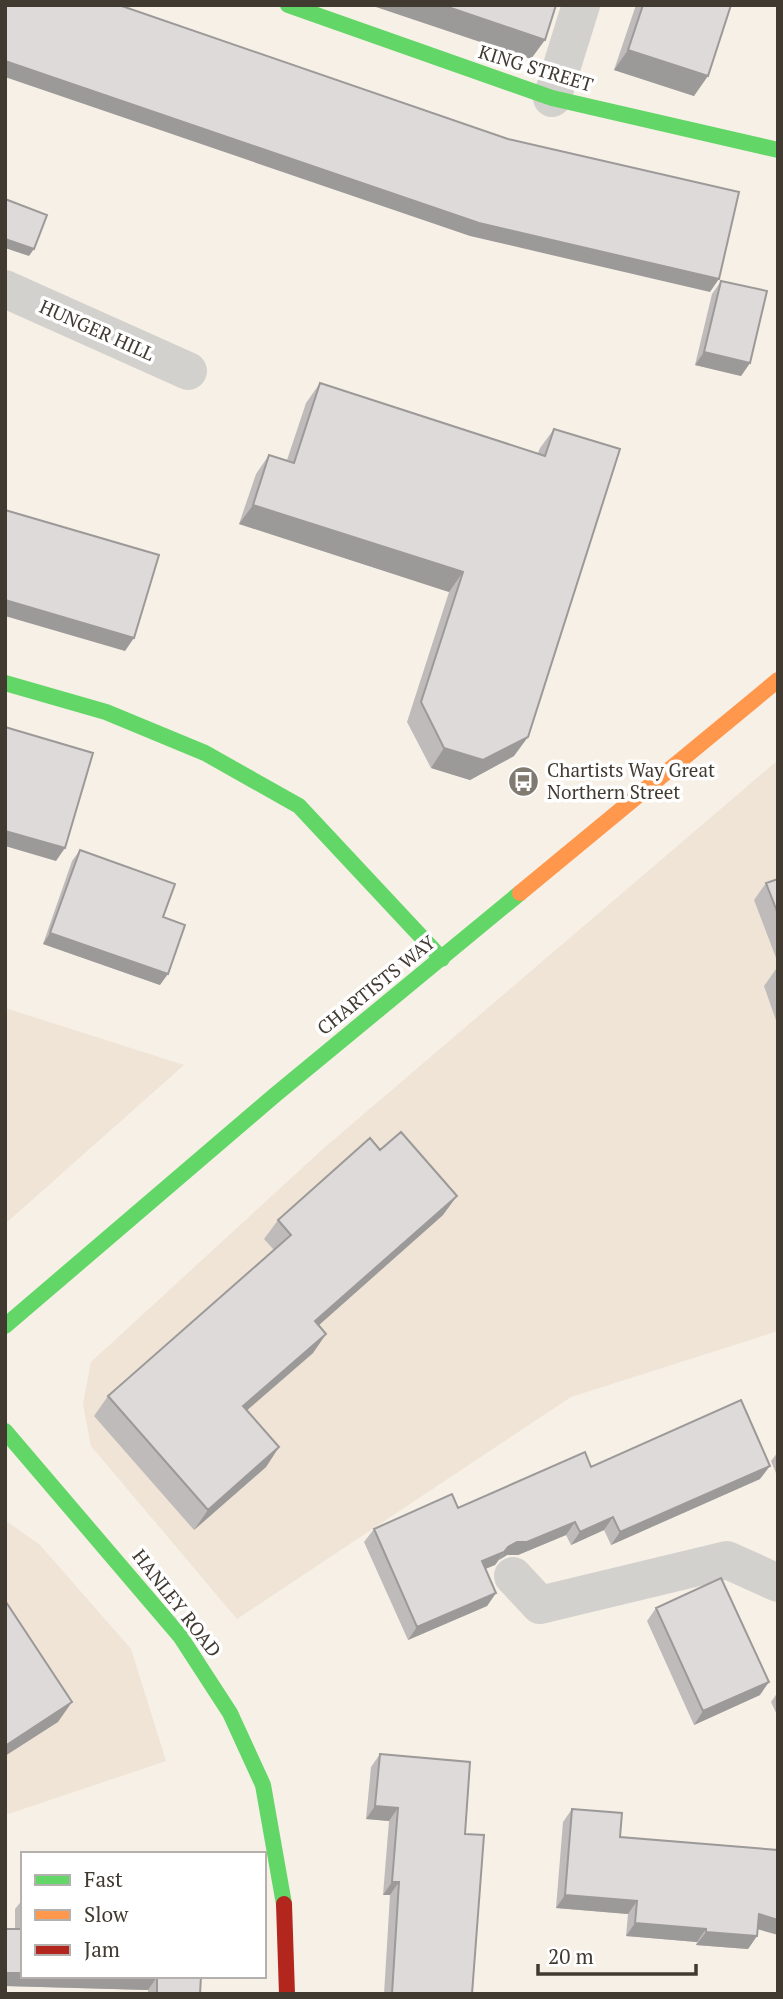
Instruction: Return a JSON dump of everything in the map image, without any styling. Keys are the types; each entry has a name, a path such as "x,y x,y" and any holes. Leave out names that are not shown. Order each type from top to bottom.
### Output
{"street":[{"name":"KING STREET","path":"288,5 552,98 778,150"},
{"path":"552,98 581,5"},
{"name":"HUNGER HILL","path":"5,289 188,371"},
{"name":"CHARTISTS WAY","path":"5,1326 275,1095 778,680"},
{"path":"5,683 106,712 193,748 299,806 442,959"},
{"name":"HANLEY ROAD","path":"5,1431 180,1636 230,1713 263,1785 284,1902 287,1994"},
{"path":"513,1576 540,1605 727,1560 778,1583"}],"shaded area":[{"path":"778,760 778,1331 571,1397 237,1619 91,1446 83,1404 91,1362 324,1148"},
{"path":"5,1008 184,1065 5,1224"},
{"path":"5,1520 40,1545 131,1649 166,1761 5,1815"}],"building":[{"path":"5,5 119,5 508,139 739,192 719,279 479,223 5,61"},
{"path":"442,5 556,5 545,40"},
{"path":"643,5 731,5 708,76 628,50"},
{"path":"5,199 47,215 34,249 5,239"},
{"path":"721,281 767,291 750,363 704,352"},
{"path":"320,383 545,456 554,429 620,449 528,737 483,760 444,748 421,702 463,572 253,505 269,455 294,463"},
{"path":"5,510 159,555 134,638 5,600"},
{"path":"5,727 93,753 65,848 5,831"},
{"path":"80,850 175,884 163,917 185,925 168,974 50,933"},
{"path":"778,879 778,914 766,883"},
{"path":"401,1132 457,1196 315,1321 326,1334 243,1406 279,1447 208,1510 108,1396 291,1235 278,1220 370,1138 380,1150"},
{"path":"741,1400 770,1466 620,1532 613,1517 580,1532 575,1522 527,1542 517,1542 504,1552 482,1561 496,1593 417,1627 374,1529 452,1494 458,1508 585,1452 591,1467"},
{"path":"721,1578 769,1682 703,1711 656,1608"},
{"path":"5,1602 72,1702 5,1746"},
{"path":"380,1754 470,1762 465,1834 484,1835 472,1994 392,1994 399,1882 392,1882 398,1808 375,1806"},
{"path":"572,1809 622,1813 620,1837 778,1850 778,1920 759,1914 757,1936 706,1932 706,1929 635,1923 637,1901 565,1895"},
{"path":"5,1929 21,1929 21,1973 5,1973"},
{"path":"157,1978 201,1978 200,1994 157,1994"}],"traffic: fast":[{"path":"288,5 552,98 778,150"},
{"path":"5,683 106,712 205,753 299,806 442,959"},
{"path":"5,1326 275,1095 520,893"},
{"path":"5,1431 180,1636 230,1713 263,1785 284,1904"}],"traffic: slow":[{"path":"520,893 778,680"}],"traffic: jam":[{"path":"284,1904 287,1994"}],"place":[{"name":"Chartists Way Great Northern Street","path":"524,781"}]}
